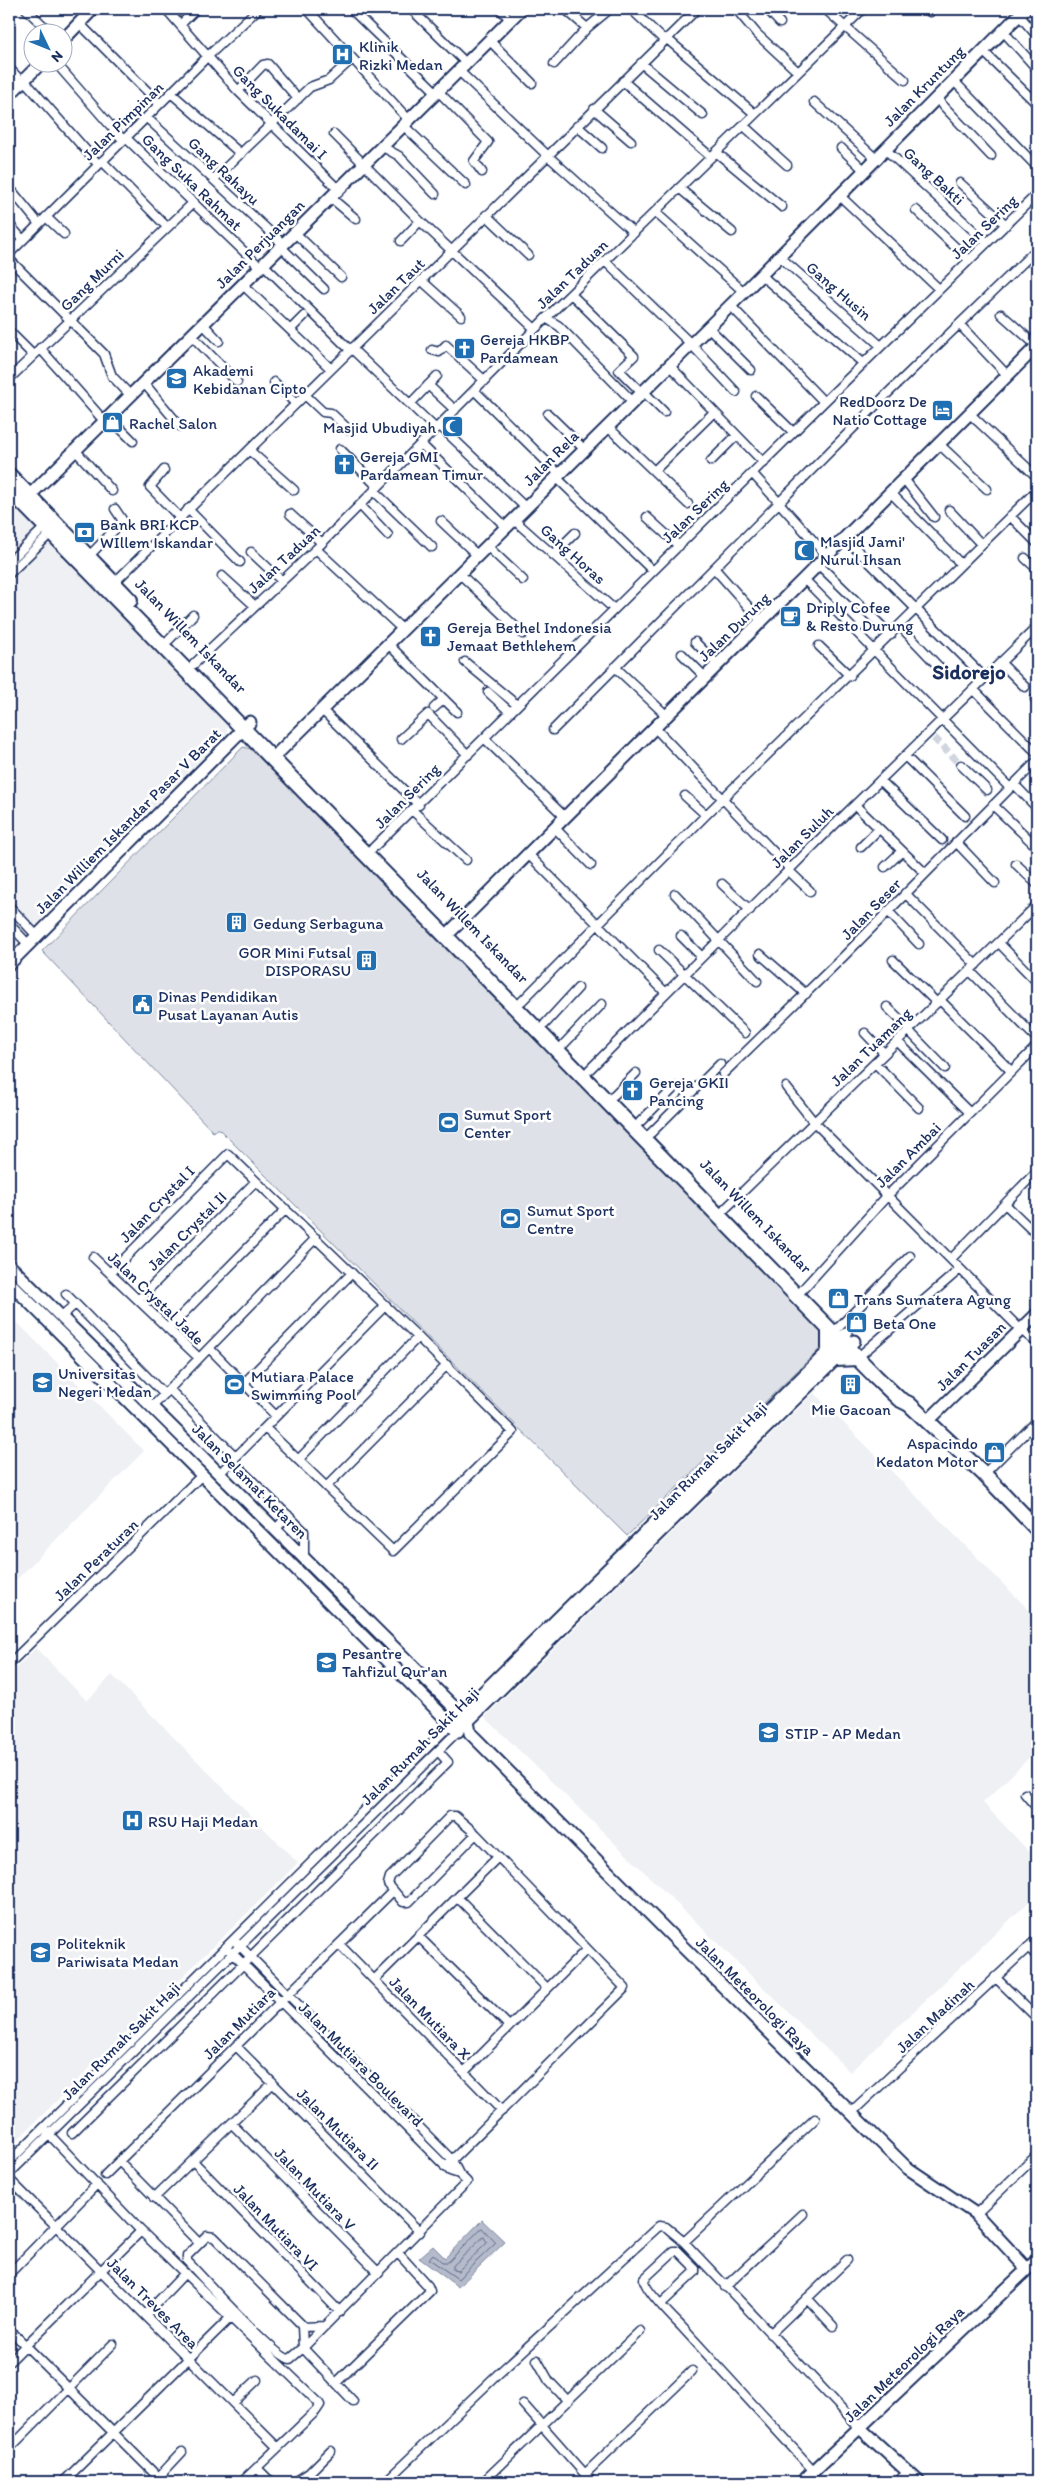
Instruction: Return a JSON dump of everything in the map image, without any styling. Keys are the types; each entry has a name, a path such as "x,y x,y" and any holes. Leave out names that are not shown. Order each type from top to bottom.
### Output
{"highway":[{"name":"Jalan Willem Iskandar","path":"9,475 26,500 841,1336 904,1394 909,1404 984,1474 1037,1529"},
{"name":"Jalan Willem Iskandar","path":"10,492 26,500"},
{"name":"Jalan Willem Iskandar","path":"52,526 88,557 194,664 246,725 279,752 373,848 432,916 452,930 545,1024 803,1289 841,1336"},
{"path":"841,1336 833,1354 861,1355"}],"street":[{"path":"26,9 40,22"},
{"path":"72,30 93,9"},
{"name":"Gang Sukadamai I","path":"166,9 205,55 272,124 356,219"},
{"path":"180,25 196,9"},
{"name":"Jalan Pimpinan","path":"9,254 22,239 172,93 205,55 258,9"},
{"path":"307,9 406,122 466,185"},
{"path":"351,9 488,142 474,162 482,172"},
{"path":"413,9 462,67 547,155 634,233"},
{"path":"500,9 510,19"},
{"name":"Jalan Perjuangan","path":"26,500 294,232 521,9"},
{"path":"565,9 587,28"},
{"path":"554,64 587,28 610,9"},
{"path":"631,9 755,114"},
{"name":"Jalan Taut","path":"114,583 697,9"},
{"path":"736,9 757,34 798,72"},
{"path":"767,9 780,23"},
{"path":"825,9 905,80"},
{"name":"Jalan Taduan","path":"194,664 316,549 546,318 863,9"},
{"path":"1022,12 1037,36"},
{"name":"Jalan Kruntung","path":"843,192 1022,12"},
{"path":"79,23 160,104"},
{"path":"1003,31 1037,69"},
{"path":"489,40 532,83"},
{"path":"983,51 1037,104"},
{"path":"214,179 310,87 329,80 352,59"},
{"path":"238,91 266,63 298,99"},
{"path":"641,63 703,115"},
{"path":"9,68 100,162 167,227"},
{"path":"9,95 32,72"},
{"name":"Gang Suka Rahmat","path":"64,72 125,139 350,349 525,507"},
{"path":"953,80 1037,167"},
{"path":"623,81 782,207"},
{"path":"172,93 241,154"},
{"path":"936,98 991,156"},
{"path":"814,102 875,158"},
{"path":"594,109 631,141"},
{"name":"Gang Rahayu","path":"146,118 214,179 324,289"},
{"path":"743,125 787,165"},
{"path":"577,126 602,148"},
{"path":"334,134 420,222 535,329"},
{"path":"381,146 399,156 436,194"},
{"path":"842,148 864,170"},
{"name":"Gang Bakti","path":"885,149 987,243"},
{"path":"960,184 1006,225"},
{"path":"9,187 39,224"},
{"path":"679,188 732,232"},
{"path":"843,192 939,289"},
{"name":"Jalan Rela","path":"279,752 843,192"},
{"name":"Jalan Sering","path":"373,848 416,808 517,705 753,474 793,432 1037,194"},
{"name":"Gang Murni","path":"9,379 194,202"},
{"path":"916,210 969,260"},
{"path":"655,212 744,292"},
{"path":"486,215 528,256"},
{"path":"46,217 64,234"},
{"path":"401,241 420,222"},
{"path":"9,224 22,239"},
{"path":"294,232 342,277"},
{"path":"553,730 779,502 1037,249"},
{"name":"Gang Husin","path":"778,256 881,346"},
{"path":"9,259 104,354 112,376 131,396"},
{"path":"605,261 690,343 736,392"},
{"path":"761,275 863,364"},
{"path":"421,280 461,316"},
{"path":"242,285 332,369"},
{"path":"571,294 634,356 619,370 664,412"},
{"path":"730,305 824,402"},
{"path":"1001,314 1037,346"},
{"path":"290,330 304,316"},
{"path":"546,318 559,326 632,401"},
{"path":"203,324 219,341"},
{"path":"960,325 1008,376"},
{"path":"708,327 751,370"},
{"path":"9,331 33,355"},
{"path":"192,336 237,382"},
{"path":"432,350 439,352 446,345 485,380"},
{"name":"Jalan Durung","path":"452,930 820,566 1037,346"},
{"path":"40,348 107,420 133,441"},
{"path":"668,365 764,463"},
{"path":"410,404 437,376"},
{"path":"274,382 296,404"},
{"path":"144,383 180,426"},
{"path":"428,385 455,410"},
{"path":"475,391 653,571"},
{"path":"305,395 323,412 331,413 349,430"},
{"path":"756,396 793,432"},
{"path":"654,471 713,413"},
{"path":"548,414 584,449"},
{"path":"970,414 1037,477"},
{"path":"607,426 688,504"},
{"path":"711,461 736,436"},
{"name":"Gang Horas","path":"421,444 509,523 553,555 614,609"},
{"path":"939,444 986,489"},
{"path":"340,449 432,546"},
{"path":"249,450 294,490"},
{"path":"76,451 112,490"},
{"path":"164,470 150,487 180,518"},
{"path":"753,474 828,557"},
{"path":"904,479 934,517"},
{"path":"522,1001 723,799 1037,490"},
{"path":"891,493 961,564"},
{"path":"360,505 388,535"},
{"path":"88,557 123,521 115,509"},
{"path":"188,510 240,562"},
{"path":"949,510 981,544"},
{"path":"290,514 322,543"},
{"path":"1010,516 1037,543"},
{"path":"647,517 679,546"},
{"path":"441,521 477,555"},
{"path":"10,567 52,526"},
{"path":"553,555 574,533"},
{"path":"846,539 985,678"},
{"path":"486,546 523,580"},
{"path":"316,549 402,629"},
{"path":"251,552 282,581"},
{"path":"1025,558 1037,569"},
{"path":"820,566 891,635"},
{"path":"714,568 762,622"},
{"path":"459,573 523,634"},
{"path":"222,576 255,606"},
{"path":"805,580 876,650 942,721 1037,808"},
{"path":"170,640 192,616"},
{"path":"900,626 939,667"},
{"name":"Jalan Suluh","path":"589,1070 854,805 905,756 931,736 942,721 1037,627"},
{"path":"695,642 718,665"},
{"path":"388,644 457,712"},
{"path":"819,646 850,676"},
{"path":"682,654 706,678"},
{"path":"465,662 517,705"},
{"path":"1001,663 1025,686"},
{"path":"616,667 667,716"},
{"path":"974,690 1037,753"},
{"path":"488,692 510,712"},
{"path":"434,708 444,699"},
{"path":"322,710 466,860"},
{"path":"401,740 428,714 468,755"},
{"name":"Jalan Williem Iskandar Pasar V Barat","path":"9,964 246,725"},
{"path":"655,728 810,891"},
{"path":"484,738 565,817"},
{"path":"905,756 965,816"},
{"name":"Jalan Seser","path":"723,1074 806,994 1037,760"},
{"path":"961,765 987,790"},
{"path":"880,780 942,840"},
{"path":"685,796 706,816"},
{"path":"993,804 1037,847"},
{"path":"854,805 925,873"},
{"path":"554,827 591,866"},
{"path":"861,847 879,829"},
{"path":"956,842 995,884"},
{"path":"886,867 902,851"},
{"path":"528,854 666,992"},
{"path":"1016,864 1037,884"},
{"path":"722,884 750,910"},
{"path":"905,893 976,965"},
{"path":"675,894 757,981"},
{"name":"Jalan Tuamang","path":"725,1209 1037,905"},
{"path":"9,906 37,936"},
{"path":"888,911 920,944"},
{"path":"9,924 28,944"},
{"path":"681,936 702,957"},
{"path":"999,943 1037,982"},
{"path":"659,950 745,1033"},
{"path":"760,954 806,994"},
{"path":"893,960 1011,1071"},
{"path":"970,971 1037,1039"},
{"path":"545,1024 578,988"},
{"path":"564,1044 602,1004"},
{"path":"887,1008 945,1068"},
{"path":"865,1033 884,1053"},
{"path":"898,1041 970,1113"},
{"name":"Jalan Ambai","path":"803,1289 888,1195 1037,1046"},
{"path":"875,1063 919,1108"},
{"path":"651,1133 720,1064"},
{"path":"614,1096 636,1073"},
{"path":"640,1122 675,1087"},
{"path":"786,1088 814,1122 1021,1330 1037,1343"},
{"name":"Jalan Crystal I","path":"110,1273 224,1156 230,1156 256,1181"},
{"path":"951,1259 1037,1171"},
{"path":"256,1181 418,1336 513,1431 394,1551 264,1428"},
{"name":"Jalan Crystal II","path":"138,1300 256,1181"},
{"path":"1005,1204 1037,1235"},
{"path":"168,1329 286,1208"},
{"path":"152,1407 316,1238"},
{"path":"841,1336 910,1256"},
{"name":"Jalan Crystal Jade","path":"93,1257 199,1358"},
{"name":"Jalan Selamat Ketaren","path":"9,1265 465,1718"},
{"path":"861,1355 960,1269"},
{"path":"244,1383 352,1273"},
{"name":"Jalan Selamat Ketaren","path":"9,1282 454,1728"},
{"path":"66,1294 167,1391 304,1531 304,1558"},
{"path":"62,1317 75,1304"},
{"path":"219,1474 386,1306"},
{"name":"Jalan Tuasan","path":"927,1422 1037,1314"},
{"path":"298,1460 418,1336"},
{"name":"Jalan Rumah Sakit Haji","path":"9,2174 46,2131 233,1940 465,1718 833,1354 841,1336"},
{"path":"78,1351 87,1342"},
{"path":"210,1348 276,1416"},
{"path":"326,1487 447,1365"},
{"path":"984,1474 1036,1424"},
{"name":"Jalan Peraturan","path":"9,1664 202,1476"},
{"path":"276,1529 288,1515"},
{"path":"318,1591 328,1582"},
{"path":"465,1718 470,1733"},
{"path":"454,1728 470,1733"},
{"name":"Jalan Rumah Sakit Haji","path":"9,2162 46,2131 232,1954 438,1751 454,1728"},
{"name":"Jalan Meteorologi Raya","path":"470,1733 906,2166 976,2214 1027,2269"},
{"path":"72,2133 448,1762 438,1751"},
{"path":"1024,1794 1037,1808"},
{"path":"445,2167 624,1989 624,1985 476,1834 456,1816 450,1816 390,1878 388,1884 403,1902 409,1902 476,1834"},
{"path":"374,1980 498,1857"},
{"name":"Jalan Mutiara","path":"105,2175 393,1891"},
{"path":"458,1898 547,1988"},
{"path":"419,1937 508,2026"},
{"name":"Jalan Madinah","path":"851,2113 1037,1939"},
{"name":"Jalan Mutiara Boulevard","path":"233,1940 289,1993 452,2160 459,2174"},
{"name":"Jalan Mutiara X","path":"339,1944 502,2111"},
{"name":"Jalan Mutiara Boulevard","path":"226,1947 445,2167 466,2180 467,2184 420,2232"},
{"path":"1028,1948 1037,1956"},
{"path":"464,2072 587,1949"},
{"path":"995,1978 1037,2018"},
{"name":"Jalan Mutiara II","path":"236,2046 420,2232"},
{"path":"154,2198 273,2083"},
{"path":"684,2242 814,2119"},
{"name":"Jalan Mutiara V","path":"232,2124 379,2273"},
{"path":"46,2131 141,2231 320,2405 242,2482"},
{"path":"976,2214 1037,2155"},
{"path":"119,2161 198,2242"},
{"name":"Jalan Mutiara VI","path":"193,2161 340,2312"},
{"name":"Jalan Treves Area","path":"9,2179 277,2447"},
{"path":"9,2274 97,2184"},
{"path":"725,2287 804,2214"},
{"path":"385,2482 658,2227 666,2227 684,2242 861,2429 919,2482"},
{"path":"9,2362 100,2269 141,2231"},
{"path":"353,2401 303,2348 302,2327 213,2236 207,2236 198,2242 186,2256 187,2261 262,2338 287,2360 293,2357 303,2348 326,2326 420,2232"},
{"path":"661,2304 695,2272 695,2268 678,2250 674,2251 643,2281 661,2304 814,2471"},
{"path":"336,2383 430,2291 428,2286 398,2253"},
{"path":"770,2334 847,2260"},
{"name":"Jalan Meteorologi Raya","path":"802,2482 861,2429 1037,2260"},
{"path":"146,2314 185,2273"},
{"path":"807,2298 833,2326"},
{"path":"63,2482 230,2318"},
{"path":"302,2327 326,2326"},
{"path":"9,2329 69,2388 158,2481 182,2452"},
{"path":"483,2482 640,2331"},
{"path":"9,2449 113,2344"},
{"path":"536,2360 549,2381 568,2401"},
{"path":"585,2474 692,2371"},
{"path":"233,2403 257,2380"},
{"path":"524,2404 592,2482"},
{"path":"295,2482 309,2473 331,2451"},
{"path":"257,2468 271,2482"},
{"path":"898,2482 908,2472"}],"shaded area":[{"path":"9,500 227,718 227,733 9,952"},
{"name":"Sumut Sport Centre","path":"243,747 256,750 825,1334 826,1343 627,1536 218,1128 213,1132 42,951"},
{"name":"Universitas Negeri Medan","path":"9,1314 144,1451 16,1580 13,1577 9,1581"},
{"name":"STIP - AP Medan","path":"814,1393 1037,1618 1037,1750 983,1803 1037,1860 1037,1894 850,2072 485,1717"},
{"name":"RSU Haji Medan","path":"36,1648 87,1701 112,1675 298,1863 9,2148 9,1675"}],"water":[{"path":"482,2220 505,2242 458,2287 419,2258 433,2246 445,2258"}],"tunnel":[{"path":"934,738 961,765"}],"place":[{"name":"Klinik Rizki Medan","path":"343,55"},
{"name":"Gereja HKBP Pardamean","path":"464,348"},
{"name":"Akademi Kebidanan Cipto","path":"177,379"},
{"name":"RedDoorz De Natio Cottage","path":"943,410"},
{"name":"Rachel Salon","path":"113,423"},
{"name":"Masjid Ubudiyah","path":"452,427"},
{"name":"Gereja GMI Pardamean Timur","path":"344,465"},
{"name":"Bank BRI KCP WIllem Iskandar","path":"84,533"},
{"name":"Masjid Jami' Nurul Ihsan","path":"804,550"},
{"name":"Driply Cofee & Resto Durung","path":"790,616"},
{"name":"Gereja Bethel Indonesia Jemaat Bethlehem","path":"431,636"},
{"name":"Gedung Serbaguna","path":"237,923"},
{"name":"GOR Mini Futsal DISPORASU","path":"367,961"},
{"name":"Dinas Pendidikan Pusat Layanan Autis","path":"142,1005"},
{"name":"Gereja GKII Pancing","path":"633,1091"},
{"name":"Sumut Sport Center","path":"448,1123"},
{"name":"Sumut Sport Centre","path":"511,1219"},
{"name":"Trans Sumatera Agung","path":"838,1299"},
{"name":"Beta One","path":"857,1323"},
{"name":"Universitas Negeri Medan","path":"42,1382"},
{"name":"Mutiara Palace Swimming Pool","path":"235,1385"},
{"name":"Mie Gacoan","path":"851,1385"},
{"name":"Aspacindo Kedaton Motor","path":"994,1452"},
{"name":"Pesantre Tahfizul Qur'an","path":"326,1662"},
{"name":"STIP - AP Medan","path":"769,1733"},
{"name":"RSU Haji Medan","path":"132,1821"},
{"name":"Politeknik Pariwisata Medan","path":"41,1952"}],"district":[{"name":"Sidorejo","path":"969,671"}]}
